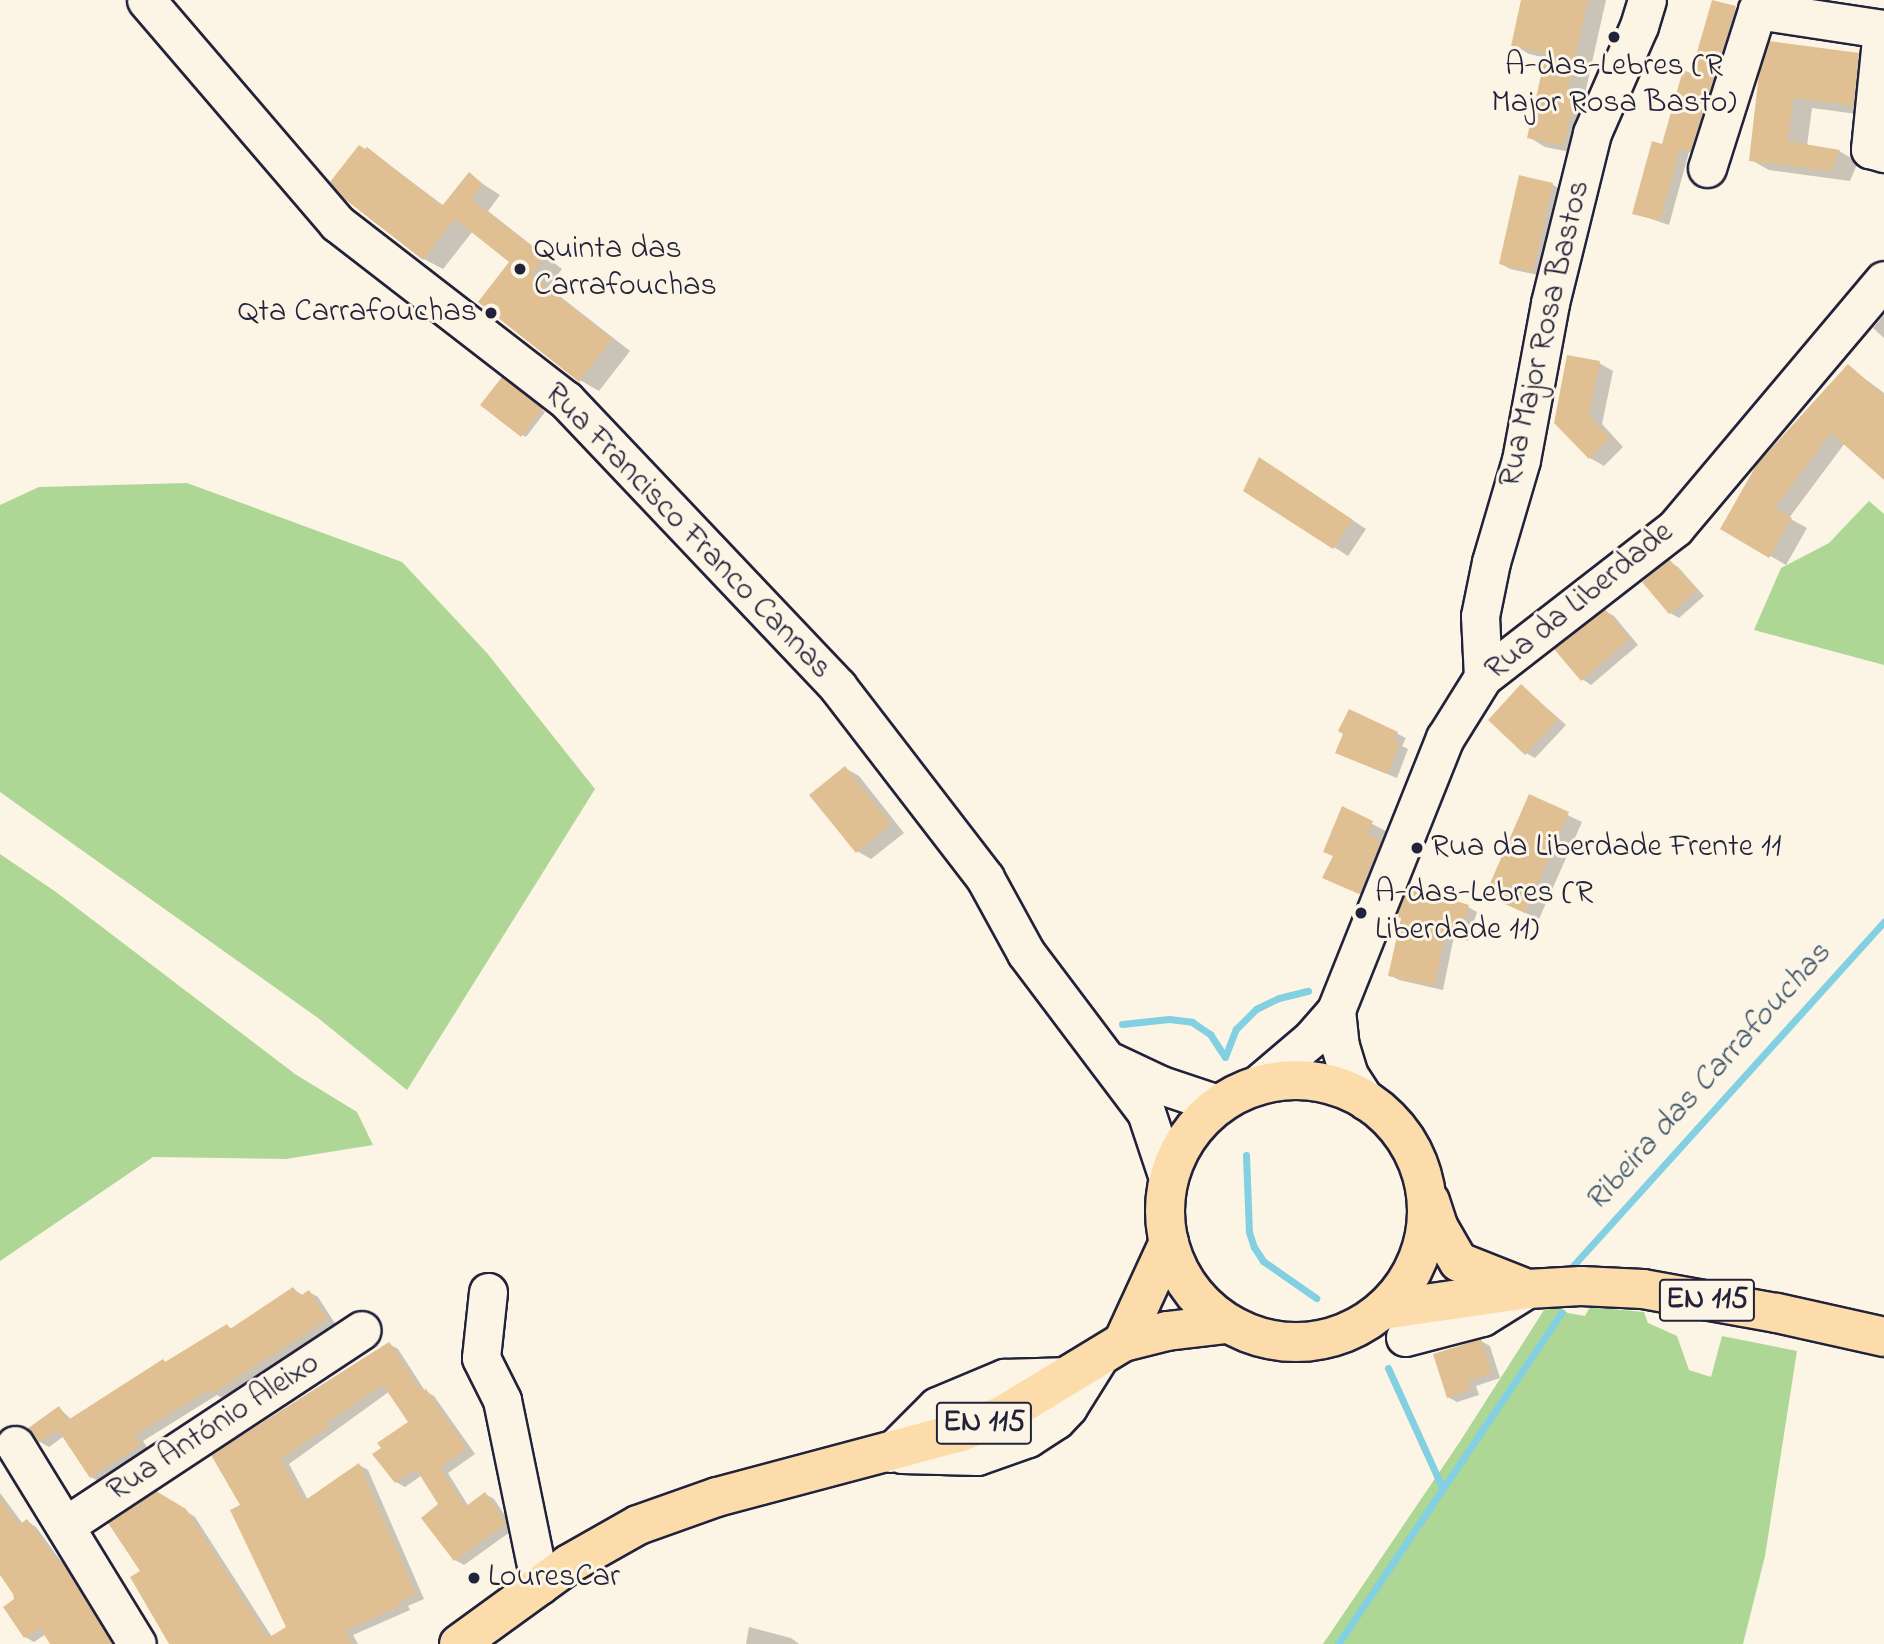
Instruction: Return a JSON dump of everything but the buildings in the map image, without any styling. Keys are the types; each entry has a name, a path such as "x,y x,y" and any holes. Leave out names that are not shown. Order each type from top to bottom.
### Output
{"main road":[{"name":"EN 115","path":"1528,1289 1459,1262 1438,1228 1413,1150 1385,1114 1347,1089 1303,1079 1258,1084 1218,1104 1186,1136 1168,1178 1164,1219 1174,1260 1197,1297 1227,1324 1266,1339 1307,1343 1394,1324 1528,1289 1581,1286 1643,1289 1777,1313 1884,1337"},
{"name":"EN 115","path":"1394,1324 1425,1238 1427,1193"},
{"path":"1097,1359 1169,1242"},
{"name":"EN 115","path":"473,1639 569,1564 638,1525 677,1508 958,1433 1003,1415 1097,1359 1167,1331 1227,1324"}],"street":[{"name":"Rua Francisco Franco Cannas","path":"146,0 337,223 566,400 838,687 985,878 1026,953 1082,1031 1108,1060 1146,1112 1168,1178"},
{"name":"Rua Major Rosa Bastos","path":"1483,677 1480,616 1491,562 1521,460 1557,277 1592,133 1639,26 1647,0"},
{"path":"1707,168 1757,10 1882,29 1870,149 1884,153"},
{"name":"Rua da Liberdade","path":"1258,1084 1312,1038 1336,1010 1445,738 1483,677 1675,528 1884,280"},
{"name":"Rua da Liberdade","path":"1336,1010 1340,1046 1346,1065 1366,1101"},
{"name":"Rua Francisco Franco Cannas","path":"1108,1060 1161,1085 1218,1104"},
{"path":"488,1292 481,1358 502,1400 540,1586"},
{"name":"Rua António Aleixo","path":"66,1525 362,1330"},
{"path":"15,1445 137,1644"}],"green space":[{"path":"187,483 402,562 487,653 595,789 407,1090 318,1018 0,792 0,505 39,487"},
{"path":"1869,501 1884,514 1884,665 1754,630 1781,568 1829,543"},
{"path":"0,854 56,892 295,1074 357,1112 373,1145 286,1159 153,1157 0,1261"},
{"path":"1559,1307 1568,1313 1585,1316 1590,1307 1644,1312 1648,1323 1677,1336 1689,1370 1711,1377 1722,1336 1797,1351 1765,1556 1743,1644 1323,1644 1459,1443 1544,1310"}],"waterway":[{"name":"Ribeira das Carrafouchas","path":"1571,1268 1884,921"},
{"path":"1225,1057 1236,1029 1256,1009 1279,998 1308,991"},
{"path":"1122,1024 1169,1019 1192,1022 1210,1034 1225,1057"},
{"path":"1246,1155 1249,1232 1254,1247 1263,1261 1316,1298"},
{"name":"Ribeira das Carrafouchas","path":"1338,1644 1562,1312"},
{"path":"1388,1368 1443,1489"}],"place":[{"name":"A-das-Lebres (R Major Rosa Basto)","path":"1614,37"},
{"name":"Quinta das Carrafouchas","path":"520,269"},
{"name":"Qta Carrafouchas","path":"491,313"},
{"name":"Rua da Liberdade Frente 11","path":"1417,848"},
{"name":"A-das-Lebres (R Liberdade 11)","path":"1361,913"},
{"name":"LouresCar","path":"474,1578"}]}
